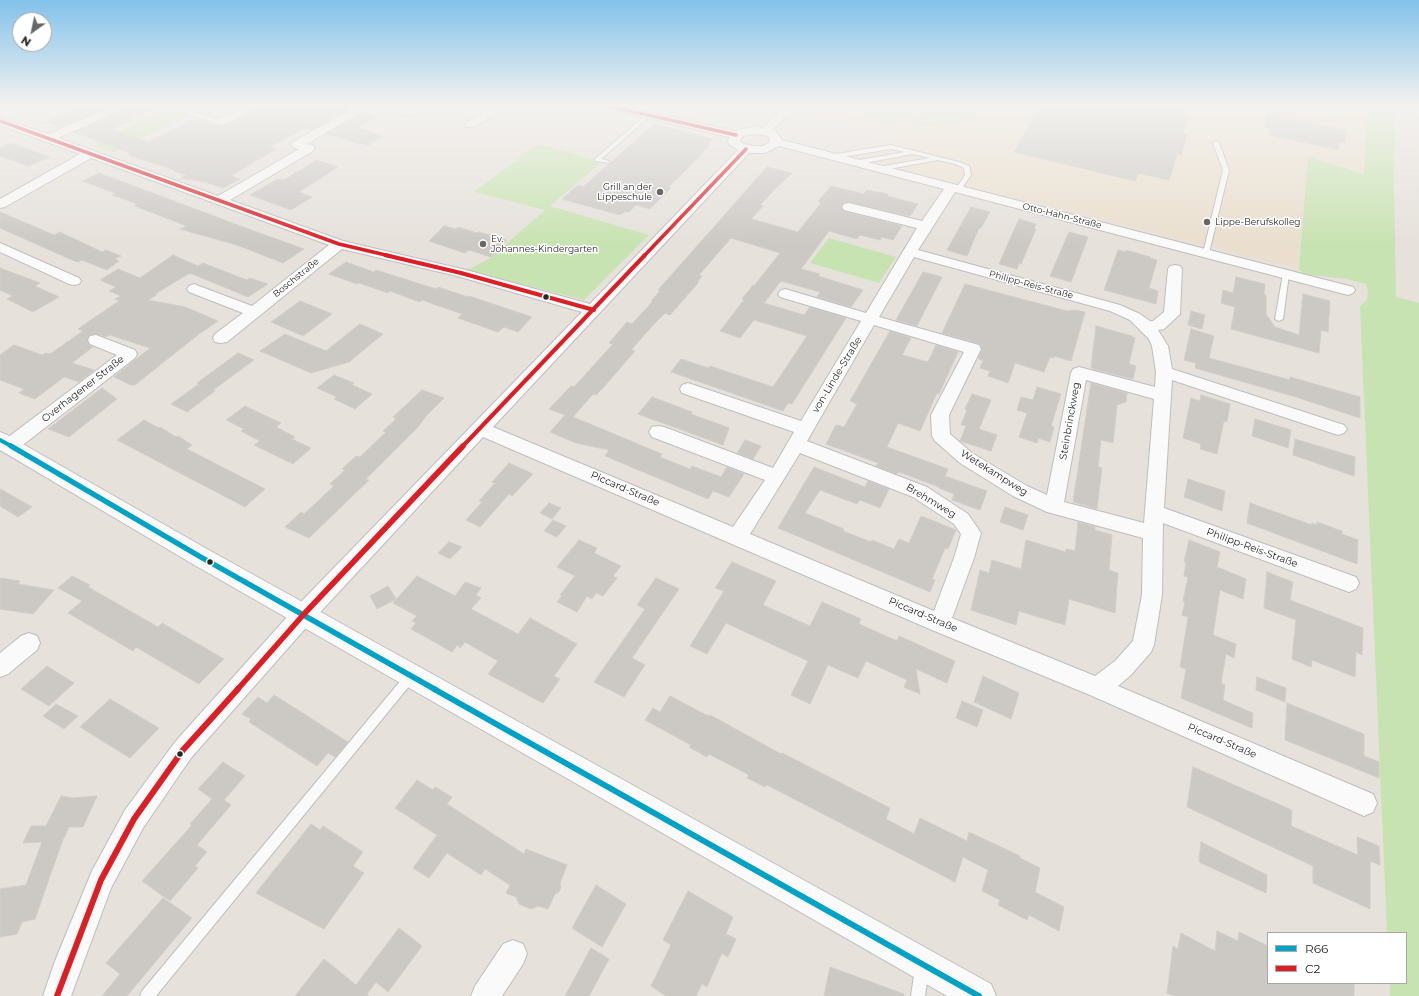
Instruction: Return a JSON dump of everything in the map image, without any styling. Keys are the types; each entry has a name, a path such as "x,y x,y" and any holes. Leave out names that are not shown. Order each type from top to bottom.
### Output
{"main road":[{"name":"Overhagener Straße","path":"5,443 199,556 979,996"}],"street":[{"path":"84,151 339,244 461,273 594,310"},
{"path":"219,201 303,151"},
{"path":"57,996 101,880 134,819 183,750 304,614 482,429 744,151"},
{"name":"Otto-Hahn-Straße","path":"811,151 1348,290"},
{"path":"0,204 90,154"},
{"name":"von-Linde-Straße","path":"738,536 777,477 925,226 955,189"},
{"path":"849,207 925,226"},
{"name":"Boschstraße","path":"221,338 339,244"},
{"path":"0,247 74,281"},
{"name":"Philipp-Reis-Straße","path":"910,252 1115,308 1135,317 1147,327 1156,337 1160,346 1164,372 1154,512 1152,595 1143,644 1123,668 1098,688"},
{"path":"1147,327 1158,325 1172,314 1175,269"},
{"path":"194,289 254,312"},
{"path":"785,294 870,320"},
{"name":"Wetekampweg","path":"870,320 973,349 940,415 941,436 966,458 1020,491 1054,506 1153,533"},
{"name":"Overhagener Straße","path":"5,443 129,354 96,340"},
{"path":"1164,372 1338,429"},
{"name":"Steinbrinckweg","path":"1054,506 1079,373 1162,395"},
{"path":"688,388 800,437"},
{"name":"Piccard-Straße","path":"482,429 738,536 940,623 1098,688 1364,803"},
{"path":"658,432 777,477"},
{"name":"Brehmweg","path":"800,437 913,489 961,519 971,533 964,558 940,623"},
{"name":"Philipp-Reis-Straße","path":"1154,512 1349,583"},
{"path":"0,667 29,643"},
{"path":"485,996 513,954"}],"lane":[{"path":"607,151 597,160 607,162"},
{"path":"854,163 878,151"},
{"path":"854,163 893,151"},
{"path":"1206,254 1226,170 1219,151"},
{"path":"854,163 915,152 957,163 967,168 968,175 955,189"},
{"path":"854,163 928,156"},
{"path":"854,163 940,159"},
{"path":"1279,319 1286,274"},
{"path":"147,996 412,675"},
{"path":"918,996 923,964"}],"shaded area":[{"path":"1365,151 1364,174 1308,156 1299,269 834,152"}],"green space":[{"path":"528,151 565,151 602,162 550,206 649,235 584,300 467,270 489,259 545,210 474,192"},
{"path":"1365,151 1394,151 1396,297 1419,303 1419,996 1390,996 1390,984 1407,984 1407,932 1387,932 1360,306 1367,300 1368,290 1365,284 1347,279 1303,274 1299,269 1308,156 1364,174"},
{"path":"829,238 896,257 879,283 810,263"}],"building":[{"path":"0,151 35,151 50,157 29,166 0,156"},
{"path":"126,151 272,151 230,176 240,179 223,188 205,182 181,178 187,175 131,156 128,154 130,153"},
{"path":"623,151 704,151 668,187 671,188 650,209 636,205 629,212 625,211 620,215 562,199 578,185 583,187"},
{"path":"1182,151 1181,155 1177,154 1169,180 1138,173 1135,181 1014,152"},
{"path":"317,160 338,167 299,192 312,197 291,210 250,195 278,179 284,180"},
{"path":"767,167 792,173 760,205 763,206 751,219 798,232 821,203 818,202 831,186 864,194 866,190 888,194 887,196 918,204 911,215 908,216 849,202 844,203 841,206 844,211 902,226 893,240 882,237 880,240 860,235 857,239 829,231 801,269 820,274 818,276 863,290 851,307 817,297 820,292 781,281 764,303 804,315 810,307 846,318 792,404 788,403 783,411 671,372 681,359 709,368 710,366 773,387 807,336 754,320 740,338 720,331 744,300 742,299 780,253 731,238 699,275 702,276 697,282 699,282 670,315 665,313 655,323 631,350 635,351 603,388 596,395 593,394 573,417 662,454 660,457 690,469 692,466 721,477 727,467 744,474 729,497 713,491 708,499 605,456 609,450 576,443 550,432 565,415 549,409 571,386 574,387 613,344 609,343 627,322 632,324 653,301 651,301 660,291 658,290"},
{"path":"99,173 304,249 283,263 237,245 180,229 187,226 135,206 138,204 112,195 115,193 83,181"},
{"path":"971,207 990,212 981,228 979,228 967,256 947,250"},
{"path":"0,212 54,235 60,232 102,252 106,250 121,256 115,259 119,261 107,270 82,260 78,262 72,260 0,228"},
{"path":"1019,219 1036,224 1034,229 1036,229 1021,264 1019,263 1017,269 999,264"},
{"name":"Ev. Johannes-Kindergarten","path":"444,226 456,229 458,227 507,240 491,257 469,250 465,253 429,241"},
{"path":"1069,232 1088,237 1071,282 1050,276"},
{"path":"1118,250 1126,252 1126,250 1157,260 1149,288 1158,291 1156,304 1104,290"},
{"path":"173,255 198,266 203,263 247,280 250,278 268,284 248,297 190,273 155,294 157,295 148,300 185,307 218,321 199,334 135,385 131,385 114,377 150,348 110,335 106,337 96,334 90,335 87,339 89,345 93,347 72,363 94,370 79,382 64,377 35,399 19,393 24,389 0,380 0,355 14,345 42,355 46,353 50,354 83,331 78,329 119,301 115,299 121,296 109,291 116,287 100,280 118,269 140,278"},
{"path":"346,262 374,272 376,270 436,289 438,287 468,297 469,296 532,317 518,332 504,327 498,332 458,318 462,314 422,300 420,302 390,291 388,293 329,274"},
{"path":"0,268 40,283 35,286 59,297 33,312 7,299 13,296 0,290"},
{"path":"923,272 942,277 917,326 896,320"},
{"path":"1236,277 1265,284 1264,294 1266,295 1266,314 1275,327 1299,335 1303,294 1330,301 1328,332 1321,330 1319,353 1231,329 1235,307 1221,303 1223,290 1233,293"},
{"path":"965,284 1067,311 1075,310 1085,312 1071,361 1054,356 1054,358 1050,357 1044,372 1015,363 1008,383 988,376 990,371 980,368 983,361 978,358 982,350 980,344 942,333"},
{"path":"300,301 332,314 303,336 271,322"},
{"path":"1191,311 1205,315 1202,329 1188,325"},
{"path":"360,324 383,334 349,362 311,373 260,351 285,334 326,351"},
{"path":"1096,326 1135,338 1129,364 1136,366 1133,379 1093,369 1091,367"},
{"path":"1191,329 1214,336 1209,358 1290,380 1290,377 1360,397 1360,418 1296,397 1195,368 1196,363 1184,360"},
{"path":"890,331 911,338 902,355 928,362 936,345 958,352 920,431 898,423 887,447 948,469 945,476 987,491 980,510 952,500 954,494 939,487 899,472 897,474 876,466 878,463 826,444 836,425 844,427 857,404 850,401"},
{"path":"238,353 254,360 213,390 215,391 187,412 171,404 199,384 197,383"},
{"path":"334,375 354,383 352,385 372,394 355,409 334,399 337,397 317,388"},
{"path":"1091,383 1127,393 1126,402 1117,405 1113,443 1101,440 1098,467 1102,468 1097,509 1073,502"},
{"path":"1037,387 1061,394 1051,426 1054,427 1050,442 1038,438 1037,443 1019,437 1027,413 1017,410 1021,397 1033,400"},
{"path":"102,388 117,399 69,437 48,429"},
{"path":"422,390 444,398 427,415 417,428 366,479 369,480 309,538 285,527 301,512 304,514 334,486 330,484 345,470 342,469 356,456 360,457 386,432 383,431 396,419 393,417"},
{"path":"972,394 991,400 979,429 997,435 991,451 960,441 966,426 961,425 967,410 965,409"},
{"path":"1201,395 1230,404 1227,422 1224,421 1217,454 1200,449 1201,444 1183,438 1191,398 1200,401"},
{"path":"652,397 692,412 691,414 729,428 723,445 638,414"},
{"path":"245,406 281,423 276,427 295,437 292,439 311,448 293,464 254,445 260,441 241,431 244,429 226,420"},
{"path":"1255,419 1291,430 1288,448 1252,436"},
{"path":"144,420 159,428 160,427 176,437 178,436 192,445 187,449 265,489 245,507 117,440"},
{"path":"1295,439 1355,457 1354,476 1293,455"},
{"path":"745,440 761,446 753,459 737,453"},
{"path":"509,463 533,474 512,496 509,494 480,527 466,520 482,502 479,501 495,483 492,482"},
{"path":"814,467 865,487 868,481 889,489 880,508 860,500 857,504 820,490 805,513 844,529 843,531 894,549 899,539 909,543 921,516 956,530 948,549 945,548 932,579 935,580 930,592 778,528"},
{"path":"1188,479 1225,491 1222,511 1184,497"},
{"path":"0,489 32,507 18,517 0,506"},
{"path":"549,503 561,508 552,519 540,513"},
{"path":"1250,503 1312,525 1312,523 1317,525 1317,522 1342,531 1342,534 1358,540 1357,564 1247,523"},
{"path":"1005,507 1028,515 1023,530 1000,522"},
{"path":"553,520 566,526 557,537 544,531"},
{"path":"1078,522 1095,527 1095,530 1112,535 1109,570 1118,573 1115,613 1069,599 1065,625 1019,611 1016,625 971,610 980,570 989,573 992,560 1021,569 1026,540 1066,552 1066,549 1075,551"},
{"path":"579,540 597,548 594,553 621,566 613,576 617,578 603,596 596,593 592,599 587,596 577,612 557,602 562,596 560,595 575,576 557,567"},
{"path":"1189,540 1220,552 1217,567 1246,579 1243,599 1220,590 1213,635 1236,644 1234,658 1226,654 1221,683 1225,685 1223,700 1253,713 1252,728 1181,698 1186,669 1180,667 1188,617 1182,615 1188,577 1184,576 1186,563 1184,562"},
{"path":"449,542 462,547 450,559 438,553"},
{"path":"732,562 776,581 763,605 810,626 822,602 861,619 859,624 897,641 899,636 955,661 947,683 916,669 920,694 904,687 907,680 866,661 858,678 828,665 810,704 791,695 808,661 726,623 707,654 690,646 724,591 715,588"},
{"path":"1267,572 1293,582 1290,600 1363,628 1362,655 1356,652 1355,677 1312,660 1311,667 1292,659 1296,620 1264,608"},
{"path":"72,576 90,585 88,587 158,627 162,623 224,659 199,684 136,647 133,651 68,613 82,601 58,588"},
{"path":"417,576 455,596 465,582 481,588 476,595 481,598 471,609 518,634 530,618 577,644 554,676 560,679 543,703 488,674 498,661 465,642 460,648 457,645 452,652 411,629 416,623 412,621 417,616 393,603"},
{"path":"0,578 20,581 18,584 54,590 33,614 0,609"},
{"path":"656,578 679,589 632,658 645,665 624,697 594,682 645,609 637,605"},
{"path":"388,586 396,599 377,609 370,596"},
{"path":"47,666 74,683 49,706 21,689"},
{"path":"983,676 1019,693 1011,719 974,702"},
{"path":"1257,677 1286,688 1285,702 1256,690"},
{"path":"274,695 348,742 335,757 328,753 317,766 249,722 251,719 242,714 258,697 267,703"},
{"path":"670,696 706,715 712,716 781,754 782,753 890,808 886,819 914,834 920,818 967,841 969,832 1020,856 1020,858 1040,868 1035,892 1064,907 1059,931 1029,915 1027,920 998,905 1000,900 982,891 988,870 963,857 955,882 767,785 765,787 747,778 749,775 709,754 707,757 689,747 691,745 645,720 653,708 660,712"},
{"path":"110,699 159,728 130,758 80,727"},
{"path":"962,701 983,710 977,727 956,718"},
{"path":"1287,703 1364,734 1364,756 1379,762 1379,778 1285,740"},
{"path":"56,704 78,716 64,729 43,716"},
{"path":"223,762 245,776 224,800 231,805 197,845 207,852 195,866 198,868 170,901 142,881 192,825 190,824 212,799 198,789"},
{"path":"1193,767 1292,810 1291,826 1358,855 1357,837 1379,846 1380,865 1370,861 1370,909 1313,883 1313,866 1187,807"},
{"path":"417,780 433,790 435,787 452,797 447,804 524,854 526,849 567,865 560,883 561,887 559,892 555,894 548,909 538,906 531,909 519,904 516,897 506,893 510,885 485,869 481,875 447,853 429,878 413,868 437,835 395,808"},
{"path":"61,796 73,798 97,796 83,827 69,827 62,842 35,919 22,922 17,934 0,937 0,889 26,885 42,842 23,843 31,826 46,826"},
{"path":"311,824 320,830 323,826 363,852 353,866 364,873 324,929 256,893"},
{"path":"1201,842 1267,875 1266,893 1199,862"},
{"path":"596,885 626,904 602,947 572,928"},
{"path":"688,891 733,917 726,934 736,939 728,957 722,953 707,987 702,984 696,996 666,996 651,986 671,945 663,940"},
{"path":"163,898 192,918 127,996 102,996 120,974 106,963"},
{"path":"399,928 422,946 388,992 376,982 367,994 369,996 295,996 324,959 356,985"},
{"path":"1217,931 1238,941 1239,932 1267,946 1267,984 1354,984 1354,996 1174,996 1167,993 1173,946 1178,949 1181,933 1215,951"},
{"path":"591,948 609,959 589,996 565,996"},
{"path":"830,967 904,994 904,996 824,996"}],"transit line":[{"name":"C2","path":"84,151 339,244 461,273 594,310"},
{"name":"C2","path":"57,996 101,880 134,819 183,750 304,614 744,151"},
{"name":"R66","path":"0,440 199,556 979,996"}],"place":[{"name":"Grill an der Lippeschule","path":"660,192"},
{"name":"Lippe-Berufskolleg","path":"1207,222"},
{"name":"Ev. Johannes-Kindergarten","path":"483,244"}]}
